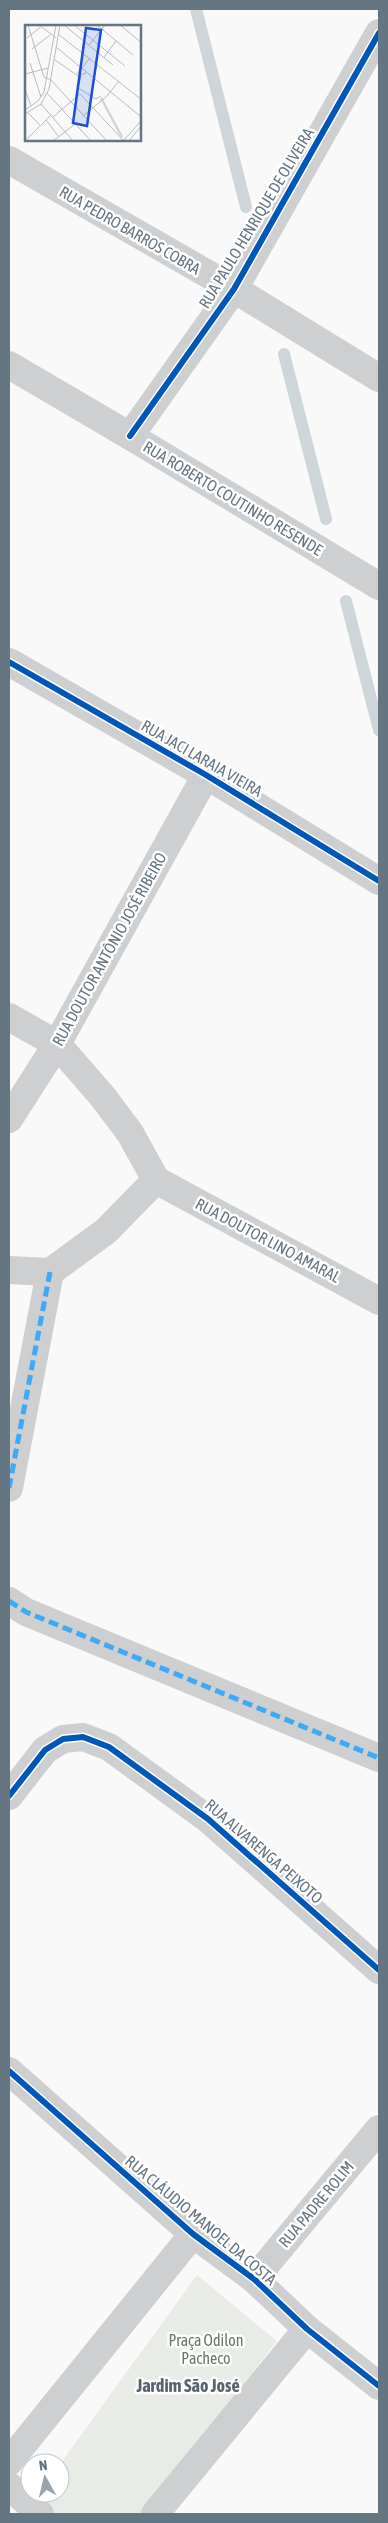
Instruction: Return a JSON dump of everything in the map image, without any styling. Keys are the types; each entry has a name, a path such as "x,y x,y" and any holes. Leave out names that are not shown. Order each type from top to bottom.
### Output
{"street":[{"name":"RUA PAULO HENRIQUE DE OLIVEIRA","path":"130,436 234,289 379,33"},
{"name":"RUA PEDRO BARROS COBRA","path":"9,160 234,289 379,378"},
{"name":"RUA ROBERTO COUTINHO RESENDE","path":"9,366 130,436 379,586"},
{"name":"RUA JACI LARAIA VIEIRA","path":"9,662 206,775 379,881"},
{"name":"RUA DOUTOR ANTÔNIO JOSÉ RIBEIRO","path":"9,1119 57,1044 206,775"},
{"path":"9,1017 57,1044 103,1097 130,1133 156,1180 106,1231 50,1272 9,1270"},
{"name":"RUA DOUTOR LINO AMARAL","path":"156,1180 379,1301"},
{"path":"9,1488 50,1272"},
{"path":"9,1600 26,1612 379,1758"},
{"name":"RUA ALVARENGA PEIXOTO","path":"9,1796 45,1750 63,1739 83,1737 109,1746 208,1819 379,1970"},
{"name":"RUA CLÁUDIO MANOEL DA COSTA","path":"9,2071 193,2234 254,2279 307,2329 379,2386"},
{"name":"RUA PADRE ROLIM","path":"254,2279 379,2129"},
{"path":"9,2462 193,2234"},
{"path":"155,2514 307,2329"},
{"path":"9,2486 40,2514"}],"green space":[{"name":"Praça Odilon Pacheco","path":"197,2275 277,2341 142,2514 48,2514 34,2503 70,2503 70,2453 68,2453"}],"waterway":[{"path":"196,9 246,207"},
{"path":"284,354 326,519"},
{"path":"346,601 379,730"}],"marked path":[{"path":"9,1488 50,1272"},
{"path":"9,1601 26,1612 379,1758"}],"cycle path":[{"path":"130,436 234,289 379,33"},
{"path":"9,662 206,775 379,881"},
{"path":"9,1796 45,1750 63,1739 83,1737 109,1747 208,1819 379,1970"},
{"path":"9,2071 193,2234 254,2279 307,2329 379,2386"}],"district":[{"name":"Jardim São José","path":"188,2385"}]}
